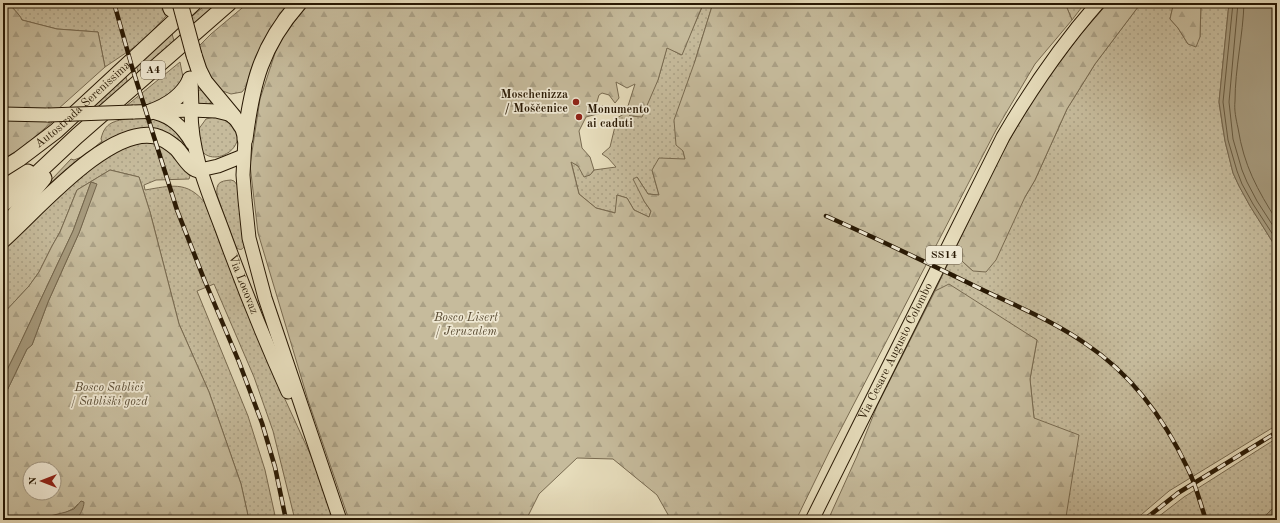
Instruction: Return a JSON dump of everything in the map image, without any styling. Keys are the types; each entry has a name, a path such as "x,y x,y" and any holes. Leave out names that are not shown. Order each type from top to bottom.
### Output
{"highway":[{"name":"Autostrada Serenissima","path":"3,169 25,155 56,131 194,3"},
{"name":"Autostrada Serenissima","path":"77,136 229,3"},
{"path":"244,139 249,105 260,65 275,34 299,3"},
{"path":"173,5 190,58 205,82 234,117"},
{"path":"190,58 190,110"},
{"path":"150,112 171,102 185,89 190,80"},
{"name":"A4","path":"3,182 77,136"},
{"name":"A4","path":"3,188 77,136"},
{"name":"A4","path":"3,206 77,136"},
{"name":"A4","path":"3,212 77,136"},
{"name":"A4","path":"3,220 77,136"},
{"name":"A4","path":"3,229 77,136"},
{"path":"3,240 81,167 105,149 115,144 139,136 156,136 170,143 192,167 196,170 200,170"}],"main road":[{"name":"Via Cesare Augusto Colombo","path":"812,520 1003,137 1044,71 1098,3"},
{"name":"Via Locovaz","path":"190,110 191,134 200,170 237,270 277,366 316,452"},
{"path":"3,114 48,115 190,110 216,111 234,117"},
{"path":"150,112 163,115 173,121 186,134 194,147"},
{"name":"Via Locovaz","path":"234,117 242,129 244,139 244,200 249,238 265,298 282,351 340,520"},
{"path":"200,170 218,166 243,156"}],"green space":[{"path":"3,3 10,3 22,20 57,29 98,32 105,67 57,110 3,110"},
{"path":"10,3 164,3 167,15 142,42 105,67 98,32 57,29 22,20"},
{"path":"208,3 220,3 193,27 190,18"},
{"path":"248,3 289,3 281,12 264,42 251,70 246,87 242,92 231,94 220,90 212,83 198,47"},
{"name":"Bosco Lisert / Jeruzalem","path":"309,3 703,4 682,55 667,48 658,80 642,117 630,116 628,106 635,84 627,88 616,82 619,98 615,103 609,95 602,93 599,95 595,108 603,106 601,113 586,117 579,131 582,148 590,157 594,170 590,175 584,177 578,166 571,162 579,194 596,208 615,213 617,195 627,198 634,210 649,217 651,211 633,179 637,177 648,194 659,195 652,170 659,158 685,159 683,151 676,145 674,120 695,61 713,3 988,3 993,8 998,3 1065,3 1072,20 1035,64 996,130 830,450 796,520 671,520 657,495 613,459 577,458 539,494 526,520 349,520 308,400 258,233 250,165 260,99 279,41"},
{"path":"701,3 713,3 695,61 683,151 685,159 652,170 659,195 648,194 637,177 644,201 651,211 649,217 634,210 627,198 617,195 616,213 596,208 579,194 571,161 590,175 594,170 616,167 602,154 610,147 617,118 629,111 630,116 658,80 667,47 681,55 703,5"},
{"path":"1065,3 1085,3 1072,20"},
{"path":"1108,3 1141,3 1095,64 1067,109 1035,180 1025,197 996,260 986,272 973,271 953,253 1000,157 1034,96 1080,35"},
{"path":"1141,3 1172,3 1173,6 1170,19 1178,28 1188,44 1200,37 1201,3 1229,3 1219,102 1225,141 1233,173 1250,206 1277,249 1277,425 1169,491 1135,520 1068,520 1034,418 1030,379 1037,340 935,291 953,253 973,271 1025,197 1035,180 1067,109 1095,64"},
{"path":"1172,3 1201,3 1200,37 1196,47 1188,44 1178,28 1170,19 1173,6"},
{"path":"172,34 175,44 140,77 136,65"},
{"path":"180,62 183,81 159,105 126,106"},
{"path":"125,74 129,87 106,107 92,107"},
{"path":"199,90 204,90 211,99 210,104 199,105 195,93"},
{"path":"218,116 232,123 237,132 237,141 227,154 219,157 211,157 204,153 199,146 198,130 206,119"},
{"path":"157,118 167,123 177,134 192,157 148,130 35,197 71,159 74,160 84,156 102,141 101,139 103,132 110,124 119,120"},
{"path":"3,120 48,120 52,122 21,149 3,159"},
{"path":"138,142 158,143 178,157 190,176 189,179 156,180 144,185 145,190 178,186 192,191 205,203 235,282 272,371 312,458 334,520 295,520 273,431 254,377 214,284 197,291 248,416 265,470 276,520 249,520 241,484 209,392 179,324 150,212 139,177 110,170 77,190 60,232 39,272 29,286 3,314 3,251 90,164"},
{"name":"Bosco Sablici / Sabliški gozd","path":"110,170 139,177 150,212 179,324 209,392 241,484 249,520 76,520 78,517 78,504 64,513 54,516 32,519 3,520 3,399 27,349 32,345 48,302 79,233 96,184 91,182 73,231 3,378 3,314 29,286 39,272 60,232 77,190"},
{"path":"231,180 238,186 245,245 241,249 238,249 235,245 217,195 219,183"},
{"path":"949,284 1037,340 1030,379 1034,418 1079,435 1066,517 1068,520 828,520 857,456 877,406 935,291"},
{"path":"1277,438 1277,504 1261,520 1154,520 1184,497"}],"water":[{"path":"1229,3 1277,3 1277,249 1239,186 1233,173 1225,141 1219,102"},
{"path":"91,182 97,184 79,233 48,302 32,345 27,349 3,399 3,378 73,231"},
{"path":"81,501 84,502 83,507 76,520 34,520 74,509"},
{"path":"1277,504 1277,520 1261,520"}],"railway":[{"path":"114,3 132,67 177,210 239,362 262,423 275,467 286,520"},
{"path":"826,216 1037,315 1074,336 1102,356 1118,369 1132,384 1145,399 1169,433 1191,475 1206,520"},
{"path":"1144,520 1178,493 1277,432"}],"place":[{"name":"Moschenizza / Moščenice","path":"576,102"},
{"name":"Monumento ai caduti","path":"579,117"}]}
